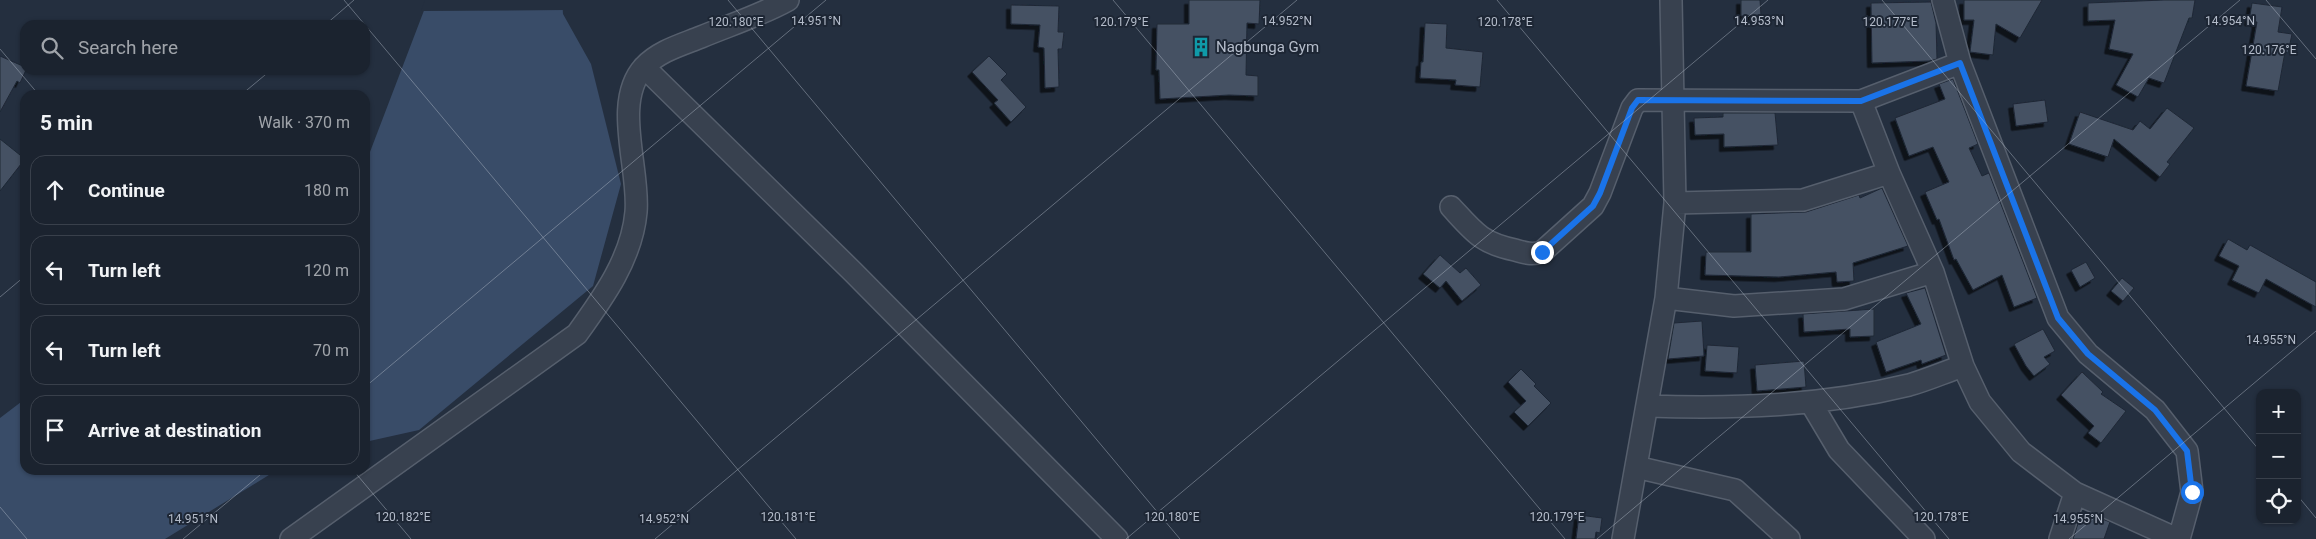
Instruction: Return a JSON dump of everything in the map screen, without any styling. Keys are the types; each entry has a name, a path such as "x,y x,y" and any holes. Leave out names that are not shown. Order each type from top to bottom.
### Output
{"street":[{"path":"291,539 577,334 607,292 627,251 636,212 628,112 632,88 644,67 665,51 771,10 788,0"},
{"path":"1623,539 1666,298 1675,204 1671,0"},
{"path":"1861,101 1889,173 1932,272 1963,366 1980,402 2021,452 2075,493 2178,539 2192,492 2187,451 2155,410 2088,354 2058,318 1960,63 1942,0"},
{"path":"1451,208 1479,237 1496,246 1532,254 1542,252 1593,206 1600,193 1634,104 1638,100 1861,101 1960,63"},
{"path":"644,67 853,272 1118,539"},
{"path":"1675,204 1803,200 1889,173"},
{"path":"1666,298 1734,306 1844,299 1932,272"},
{"path":"1648,406 1756,407 1811,403 1910,384 1963,366"},
{"path":"1811,403 1839,450 1924,539"},
{"path":"1636,467 1736,490 1789,539"},
{"path":"2060,539 2075,493"}],"water":[{"path":"428,0 562,0 563,14 591,64 621,184 593,286 419,430 370,441 370,152"},
{"path":"20,403 20,475 269,475 165,539 0,539 0,418"}],"pier":[{"path":"425,0 565,0 565,10 421,11"}],"building":[{"path":"1189,0 1260,0 1259,24 1247,23 1246,75 1258,76 1258,96 1229,95 1160,99 1159,70 1156,70 1157,24 1189,24"},
{"path":"1741,0 1760,0 1761,15 1741,16"},
{"path":"1964,0 2042,0 2020,38 1996,24 1993,55 1970,52 1974,20 1964,20"},
{"path":"2195,0 2192,18 2189,18 2164,83 2149,78 2138,97 2116,85 2133,54 2109,49 2115,20 2088,21 2088,3"},
{"path":"1931,2 1936,23 1937,59 1929,61 1872,63 1871,3"},
{"path":"2252,3 2282,7 2278,32 2292,34 2288,53 2285,52 2278,91 2246,86 2257,22 2249,21"},
{"path":"1011,5 1059,6 1058,32 1064,32 1062,49 1058,49 1059,87 1045,88 1044,48 1038,47 1040,25 1011,24"},
{"path":"1425,23 1447,24 1446,48 1483,52 1480,87 1455,85 1456,80 1420,78 1421,62 1423,62"},
{"path":"0,56 20,65 20,75 24,75 20,83 17,81 0,112"},
{"path":"989,56 1007,74 1001,80 1026,107 1011,122 994,103 998,100 972,72"},
{"path":"1953,79 1978,144 1969,148 1982,176 1989,173 2037,298 2014,307 2002,275 1973,290 1956,259 1954,260 1939,219 1937,220 1925,192 1949,182 1933,147 1909,156 1895,118 1945,99 1939,84"},
{"path":"2045,100 2048,122 2016,126 2013,104"},
{"path":"2167,108 2194,128 2167,162 2170,164 2160,177 2114,139 2108,157 2069,144 2080,112 2133,130 2140,121 2150,129"},
{"path":"1723,113 1775,113 1778,145 1724,147 1724,134 1695,135 1694,118 1723,117"},
{"path":"0,139 20,155 20,165 0,191"},
{"path":"1882,188 1908,246 1853,263 1854,281 1837,282 1836,272 1779,277 1705,275 1706,252 1751,252 1751,214 1806,212 1859,195 1860,198"},
{"path":"2228,239 2247,250 2250,245 2316,282 2316,307 2266,279 2259,293 2232,280 2239,266 2219,256"},
{"path":"1440,255 1460,273 1466,268 1481,285 1462,301 1446,281 1440,288 1423,274"},
{"path":"2086,262 2095,278 2080,287 2071,270"},
{"path":"2122,278 2134,288 2123,301 2111,291"},
{"path":"1925,288 1946,355 1922,364 1921,360 1886,372 1876,342 1921,324 1906,293"},
{"path":"1874,309 1874,336 1850,337 1850,329 1804,332 1803,314"},
{"path":"1702,321 1704,356 1668,359 1674,323"},
{"path":"2043,329 2055,351 2044,357 2050,364 2034,376 2014,344"},
{"path":"1707,345 1739,347 1737,373 1705,371"},
{"path":"1804,361 1806,387 1757,391 1755,365"},
{"path":"1521,369 1551,403 1528,426 1514,412 1526,401 1508,382"},
{"path":"2082,372 2103,392 2101,394 2126,411 2101,443 2088,433 2094,426 2061,395"},
{"path":"2082,511 2110,522 2104,539 2073,539"},
{"path":"1579,515 1602,518 1600,533 1596,532 1595,539 1576,539"}],"place":[{"name":"Nagbunga Gym","path":"1201,47"}],"route":[{"path":"1542,252 1593,206 1600,193 1632,108 1638,100 1861,101 1960,63 2018,209 2058,318 2088,354 2155,410 2187,451 2192,492"}]}
